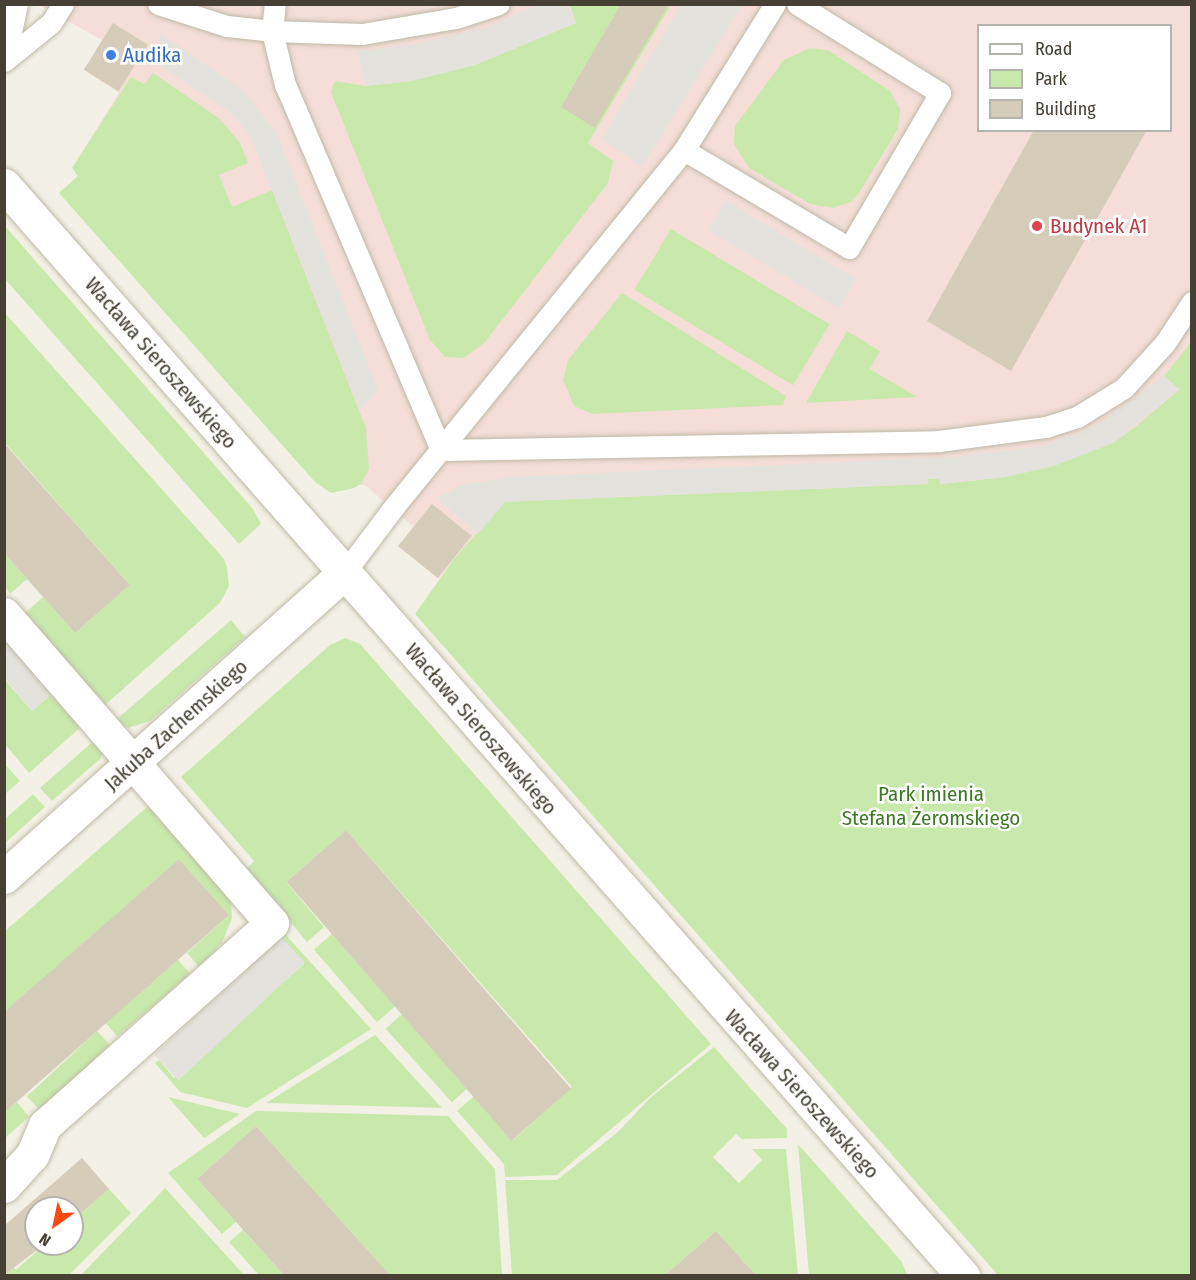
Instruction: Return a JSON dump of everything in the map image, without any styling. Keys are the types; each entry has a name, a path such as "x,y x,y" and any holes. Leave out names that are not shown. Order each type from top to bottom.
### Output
{"street":[{"name":"Wacława Sieroszewskiego","path":"4,185 959,1274"},
{"name":"Jakuba Zachemskiego","path":"4,877 345,572"},
{"path":"4,614 272,923 45,1125 32,1155 4,1186"}],"lane":[{"path":"5,61 17,4"},
{"path":"5,61 51,23 63,4"},
{"path":"158,4 199,19 272,31 362,34 456,18 499,4"},
{"path":"276,4 272,31 285,85 441,450"},
{"path":"345,572 684,150 775,4"},
{"path":"684,150 849,248 940,93 797,4"},
{"path":"441,450 939,441 1046,428 1077,417 1124,388 1165,344 1191,302"}],"shaded area":[{"path":"39,5 1191,5 1191,524 454,559 439,579 399,547 414,527 365,485 352,484 72,168 119,93 84,70 102,40"},
{"path":"538,5 567,5 576,23 475,65 411,81 366,86 358,51 412,45 488,27"},
{"path":"681,5 742,5 642,167 602,139"},
{"path":"160,33 241,89 276,132 378,390 360,411 250,135 229,111 158,64"},
{"path":"726,201 856,279 839,308 708,230"},
{"path":"1164,376 1179,389 1113,443 1054,466 1006,477 940,484 939,479 928,479 928,484 505,502 478,534 437,498 462,485 512,477 953,457 1045,446 1099,424"},
{"path":"4,640 53,693 32,711 5,679"},
{"path":"281,937 305,963 178,1081 154,1055"}],"green space":[{"path":"570,5 671,5 588,143 613,161 608,183 485,342 464,358 445,357 430,340 331,92 335,81 366,86 411,81 475,65 576,23"},
{"path":"810,48 828,50 890,91 900,109 898,129 859,193 851,202 833,208 810,204 749,168 734,144 735,126 784,60"},
{"path":"153,73 220,119 240,143 248,163 219,175 232,207 272,190 366,428 369,469 361,484 354,488 331,493 315,482 59,193 78,176 72,168 131,77 144,84"},
{"path":"5,226 253,509 261,524 239,544 5,279"},
{"path":"671,229 830,324 793,385 634,290"},
{"path":"622,293 786,396 783,405 592,414 574,406 563,380 568,360"},
{"path":"4,312 224,559 227,568 229,586 220,603 105,705 25,613 43,597 75,633 130,585 5,443"},
{"path":"847,331 880,351 870,369 917,397 806,403"},
{"name":"Park imienia Stefana Żeromskiego","path":"1191,342 1191,1275 998,1275 415,614 454,559 505,502 928,484 928,479 940,479 941,484 1006,477 1113,443 1134,428 1179,390 1164,376"},
{"path":"4,553 27,579 10,594 5,587"},
{"path":"231,620 245,637 150,721 128,728 116,720"},
{"path":"345,638 360,644 711,1044 557,1175 505,1177 504,1164 457,1111 474,1096 513,1140 572,1087 346,830 286,882 324,927 307,942 246,869 254,861 181,777 330,645"},
{"path":"4,679 32,711 53,693 82,726 29,773 5,744"},
{"path":"97,738 103,753 100,759 52,801 40,788"},
{"path":"4,763 20,781 5,794 4,794"},
{"path":"33,794 45,807 5,843 5,819"},
{"path":"147,807 159,815 231,899 232,918 222,943 199,967 187,953 229,915 179,859 5,1012 4,932"},
{"path":"285,934 371,1029 247,1108 180,1092 155,1063 159,1060 174,1078 304,964 281,937"},
{"path":"332,934 395,1006 377,1022 314,950"},
{"path":"178,960 190,974 117,1037 106,1023"},
{"path":"402,1014 468,1088 452,1102 386,1029"},
{"path":"97,1031 110,1045 40,1110 27,1096"},
{"path":"375,1035 442,1108 266,1103"},
{"path":"714,1047 787,1129 787,1138 742,1139 736,1134 713,1157 739,1183 762,1160 752,1149 786,1149 798,1275 756,1275 716,1231 665,1275 512,1275 505,1180 557,1180 618,1132 651,1097"},
{"path":"168,1097 240,1114 204,1138"},
{"path":"17,1102 29,1117 5,1138 4,1112"},
{"path":"256,1111 448,1116 495,1169 502,1275 390,1275 256,1126 197,1179 236,1222 222,1234 168,1173"},
{"path":"798,1144 902,1262 907,1275 809,1275"},
{"path":"165,1188 244,1275 81,1275"},
{"path":"109,1189 131,1213 69,1275 5,1275 11,1264 16,1270 32,1256 84,1256 84,1211"},
{"path":"243,1230 284,1275 259,1275 229,1242"}],"building":[{"path":"621,4 669,4 595,128 561,107"},
{"path":"113,23 148,45 119,91 84,70"},
{"name":"Budynek A1","path":"1033,132 1146,132 1011,371 927,321"},
{"path":"4,443 130,585 75,633 4,553"},
{"path":"432,504 472,536 438,578 398,546"},
{"path":"346,830 571,1089 511,1141 286,882"},
{"path":"179,859 229,915 4,1113 4,1012"},
{"path":"256,1126 390,1275 284,1275 197,1179"},
{"path":"82,1158 109,1189 84,1211 84,1196 38,1196"},
{"path":"24,1209 24,1256 29,1256 4,1275 4,1226"},
{"path":"716,1231 756,1275 665,1275"}],"place":[{"name":"Audika","path":"111,55"},
{"name":"Budynek A1","path":"1037,226"}]}
